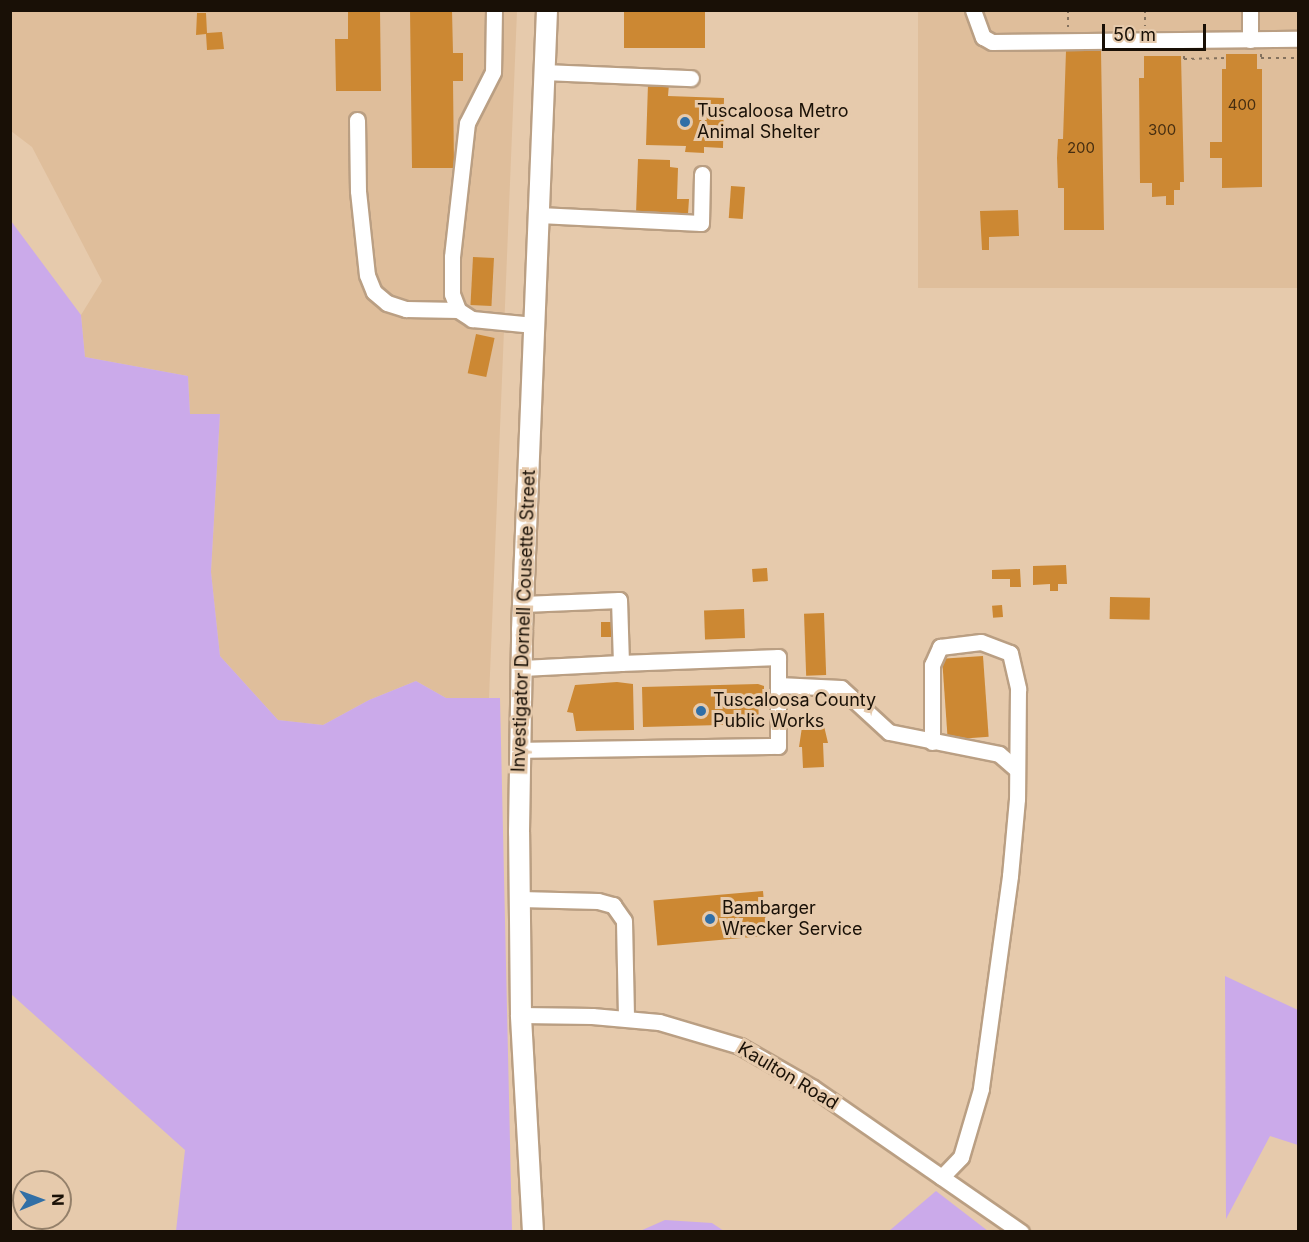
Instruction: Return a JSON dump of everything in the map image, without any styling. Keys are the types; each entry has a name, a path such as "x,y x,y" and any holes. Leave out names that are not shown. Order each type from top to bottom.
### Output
{"main road":[{"name":"Investigator Dornell Cousette Street","path":"533,1232 521,1015 520,750 523,604 547,10"}],"street":[{"path":"458,310 452,294 452,257 467,123 493,72 494,10"},
{"path":"973,10 983,37 992,42 1299,39"},
{"path":"1250,10 1250,40"},
{"path":"545,72 691,78"},
{"path":"357,120 358,191 367,275 374,292 387,303 406,309 458,310 471,319 534,325"},
{"path":"539,215 700,223 702,174"},
{"path":"523,604 619,600 621,663"},
{"path":"932,742 932,665 940,647 981,642 1011,653 1018,689 1015,768 1017,799 1010,876 981,1089 961,1157 942,1177"},
{"path":"520,750 778,746 778,657 522,668"},
{"path":"778,685 841,688 889,732 999,754 1015,768"},
{"path":"520,899 598,901 613,905 624,921 626,1018"},
{"name":"Kaulton Road","path":"521,1015 626,1018 692,1029 740,1046 813,1088 1021,1232"}],"shaded area":[{"path":"11,11 517,11 489,698 446,698 416,681 369,700 323,725 278,720 220,656 211,572 220,415 190,414 188,376 85,357 81,315 102,281 32,147 11,131"},
{"path":"918,11 1298,11 1298,288 918,288"},
{"path":"11,221 81,315 85,357 188,376 190,414 220,414 211,572 220,656 278,720 323,725 369,700 416,681 446,698 500,698 512,1231 176,1231 185,1150 11,994"},
{"path":"1225,976 1298,1010 1298,1145 1270,1136 1226,1219"},
{"path":"936,1191 988,1231 889,1231"},
{"path":"665,1220 712,1223 724,1231 640,1231"}],"building":[{"path":"348,10 380,10 381,91 336,91 335,39 348,39"},
{"path":"410,10 452,10 453,53 463,53 463,81 453,81 454,168 412,168"},
{"path":"624,10 705,10 705,48 624,48"},
{"path":"197,13 206,13 207,33 222,32 224,49 207,50 206,34 196,35"},
{"path":"1066,51 1101,51 1104,230 1064,230 1064,188 1058,188 1057,158 1058,139 1063,139"},
{"path":"1226,54 1257,54 1257,69 1262,69 1262,187 1222,188 1222,158 1210,158 1210,142 1222,142 1222,69 1226,69"},
{"path":"1144,56 1181,56 1184,182 1180,182 1180,190 1174,190 1174,205 1166,205 1166,196 1152,197 1152,183 1140,183 1139,78 1144,78"},
{"name":"Tuscaloosa Metro Animal Shelter","path":"648,84 669,84 668,96 724,98 723,148 704,147 704,153 685,152 686,146 646,145"},
{"path":"638,159 670,160 670,167 678,168 677,199 689,199 688,214 636,213"},
{"path":"731,186 745,187 743,219 729,218"},
{"path":"1018,210 1019,236 989,237 989,250 982,250 980,211"},
{"path":"473,257 494,258 491,306 470,305"},
{"path":"476,334 495,338 486,377 468,373"},
{"path":"1066,565 1067,584 1058,584 1058,591 1050,591 1050,584 1033,585 1033,566"},
{"path":"767,568 768,581 753,582 752,569"},
{"path":"1020,569 1021,587 1010,587 1010,579 992,579 992,570"},
{"path":"1110,597 1150,598 1150,620 1110,619"},
{"path":"1002,605 1003,617 993,618 992,606"},
{"path":"744,609 745,638 705,639 704,610"},
{"path":"824,613 826,675 806,676 804,614"},
{"path":"601,622 616,622 616,637 601,637"},
{"path":"983,656 989,737 948,740 942,659"},
{"path":"617,682 633,684 634,730 576,731 573,713 567,712 575,685"},
{"name":"Tuscaloosa County Public Works","path":"758,684 764,686 764,697 758,697 759,724 643,727 642,687"},
{"path":"824,726 828,743 823,743 824,767 803,768 802,747 799,747 802,727"},
{"name":"Bambarger Wrecker Service","path":"763,891 767,936 657,945 653,901"}],"place":[{"name":"Tuscaloosa Metro Animal Shelter","path":"685,122"},
{"name":"Tuscaloosa County Public Works","path":"701,711"},
{"name":"Bambarger Wrecker Service","path":"710,919"}]}
